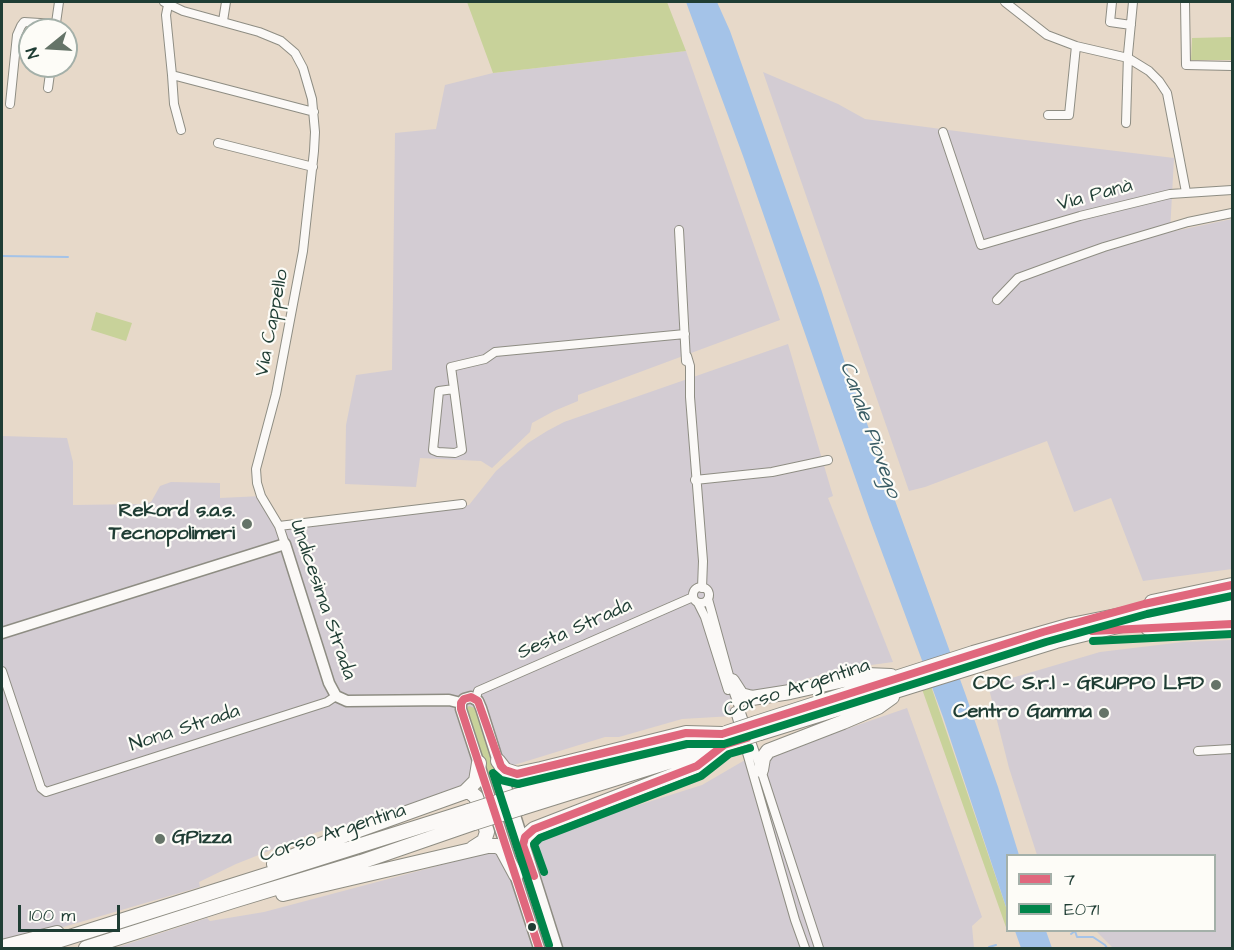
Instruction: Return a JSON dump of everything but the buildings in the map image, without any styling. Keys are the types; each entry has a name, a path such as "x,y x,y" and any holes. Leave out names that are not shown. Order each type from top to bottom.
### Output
{"highway":[{"path":"1071,625 1144,603 1233,585"},
{"name":"Corso Argentina","path":"35,948 725,739 975,659 1071,625 1146,610 1233,599"},
{"name":"Corso Argentina","path":"975,659 1147,619 1233,609"},
{"path":"1098,630 1233,624"},
{"path":"732,681 741,695 752,698 866,675 905,681"},
{"path":"761,770 763,758 768,751 869,711 905,681"},
{"path":"498,761 505,770 517,774 686,733 725,739"},
{"path":"523,845 525,837 534,829 697,766 725,739"},
{"path":"184,902 345,835 465,792 476,781 479,763"},
{"path":"465,792 470,792 476,797 486,832 483,841 473,848"},
{"name":"Corso Argentina","path":"86,948 361,862 472,817"},
{"path":"188,917 366,876 473,848 497,846 502,849 516,875"},
{"path":"2,946 82,926 112,924"},
{"path":"99,948 117,939"}],"street":[{"path":"56,18 59,2"},
{"path":"223,21 225,2"},
{"path":"1005,2 1047,35 1076,46 1128,58 1154,76 1167,93 1186,192 1233,190"},
{"path":"1112,2 1110,22 1131,25"},
{"path":"1126,123 1133,2"},
{"path":"1185,2 1186,65 1233,66"},
{"path":"166,3 174,104 181,130"},
{"name":"Via Cappello","path":"166,3 281,41 294,53 303,68 314,112 313,167 297,288 276,394 258,456 256,483"},
{"path":"10,104 18,34"},
{"path":"1048,115 1069,115 1076,46"},
{"path":"172,75 314,112"},
{"path":"48,88 49,78"},
{"name":"Via Panà","path":"943,132 981,245 1080,216 1186,192"},
{"path":"218,143 313,167"},
{"path":"997,300 1018,278 1104,247 1188,222 1233,213"},
{"path":"679,230 687,356 686,382 690,397 702,588"},
{"path":"454,389 439,391 433,450 438,452 455,453 462,450 454,389 451,368 485,359 495,352 685,334"},
{"path":"695,480 772,472 828,460"},
{"name":"Undicesima Strada","path":"256,483 279,526 329,682 336,696"},
{"path":"279,526 462,504"},
{"path":"2,633 285,544"},
{"path":"805,948 736,714 705,617 696,600 695,590 702,588 708,592 708,599 732,681 819,948"},
{"path":"696,600 703,603 708,599"},
{"name":"Sesta Strada","path":"476,698 478,691 696,600"},
{"name":"Nona Strada","path":"2,671 41,788 46,792 327,702 336,696"},
{"path":"336,696 347,701 449,700 461,704"},
{"path":"539,948 461,709 464,699 476,698 481,708 557,948"},
{"path":"1198,751 1233,749"},
{"path":"795,916 804,924 810,922"},
{"path":"805,948 805,935 810,934 816,939"}],"shaded area":[{"path":"686,51 780,320 578,395 578,401 532,423 530,432 492,468 481,461 420,458 416,487 345,484 346,425 356,375 392,370 395,133 436,129 445,85 493,73"},
{"path":"763,72 838,104 865,119 1174,158 1170,232 1232,219 1232,569 1143,581 1111,498 1074,512 1047,441 909,491"},
{"path":"788,344 833,496 828,498 893,662 842,669 764,691 729,703 733,716 682,719 619,737 605,737 514,765 461,788 348,830 342,824 309,835 236,864 199,882 200,887 53,930 2,941 2,436 67,438 73,462 73,505 143,504 151,502 160,486 171,482 220,483 220,498 262,496 278,523 469,505 496,471 528,443 564,422"},
{"path":"1232,640 1232,948 1113,948 1097,932 1216,932 1216,854 1037,854 1009,768 988,685 1100,652 1183,642"},
{"path":"907,708 982,917 972,926 974,948 115,948 207,918 210,921 264,912 490,852 702,785 745,760 771,755"}],"green space":[{"path":"467,2 667,2 686,51 493,73"},
{"path":"1232,37 1232,60 1191,60 1192,38"},
{"path":"96,312 132,323 126,341 91,330"},
{"path":"931,686 1006,907 1006,927 922,689"},
{"path":"469,706 475,708 494,769 491,775 487,774 466,709"}],"water":[{"name":"Canale Piovego","path":"686,2 717,2 730,31 845,363 965,693 1019,854 1006,854 1006,907 943,717 870,520 743,156"},
{"path":"1015,932 1046,932 1052,948 1021,948"}],"waterway":[{"path":"2,256 68,257"},
{"path":"1075,932 1077,937 1093,937 1107,948"},
{"path":"989,947 996,945"}],"transit line":[{"name":"7","path":"539,948 461,709 464,699 471,697 478,701 501,766 517,774 686,733 722,734 1043,632 1144,604 1232,585"},
{"name":"E071","path":"549,945 493,773 501,780 518,784 687,744 724,744 1046,642 1147,614 1232,596"},
{"name":"7","path":"1092,631 1232,624"},
{"name":"E071","path":"1093,641 1232,634"},
{"name":"7","path":"534,876 523,845 525,837 534,829 697,766 724,745 747,738"},
{"name":"E071","path":"544,872 534,844 540,838 701,776 729,754 750,748"}],"place":[{"name":"Rekord s.a.s. Tecnopolimeri","path":"247,524"},
{"name":"CDC S.r.l – GRUPPO LFD","path":"1216,685"},
{"name":"Centro Gamma","path":"1104,713"},
{"name":"GPizza","path":"160,839"}]}
